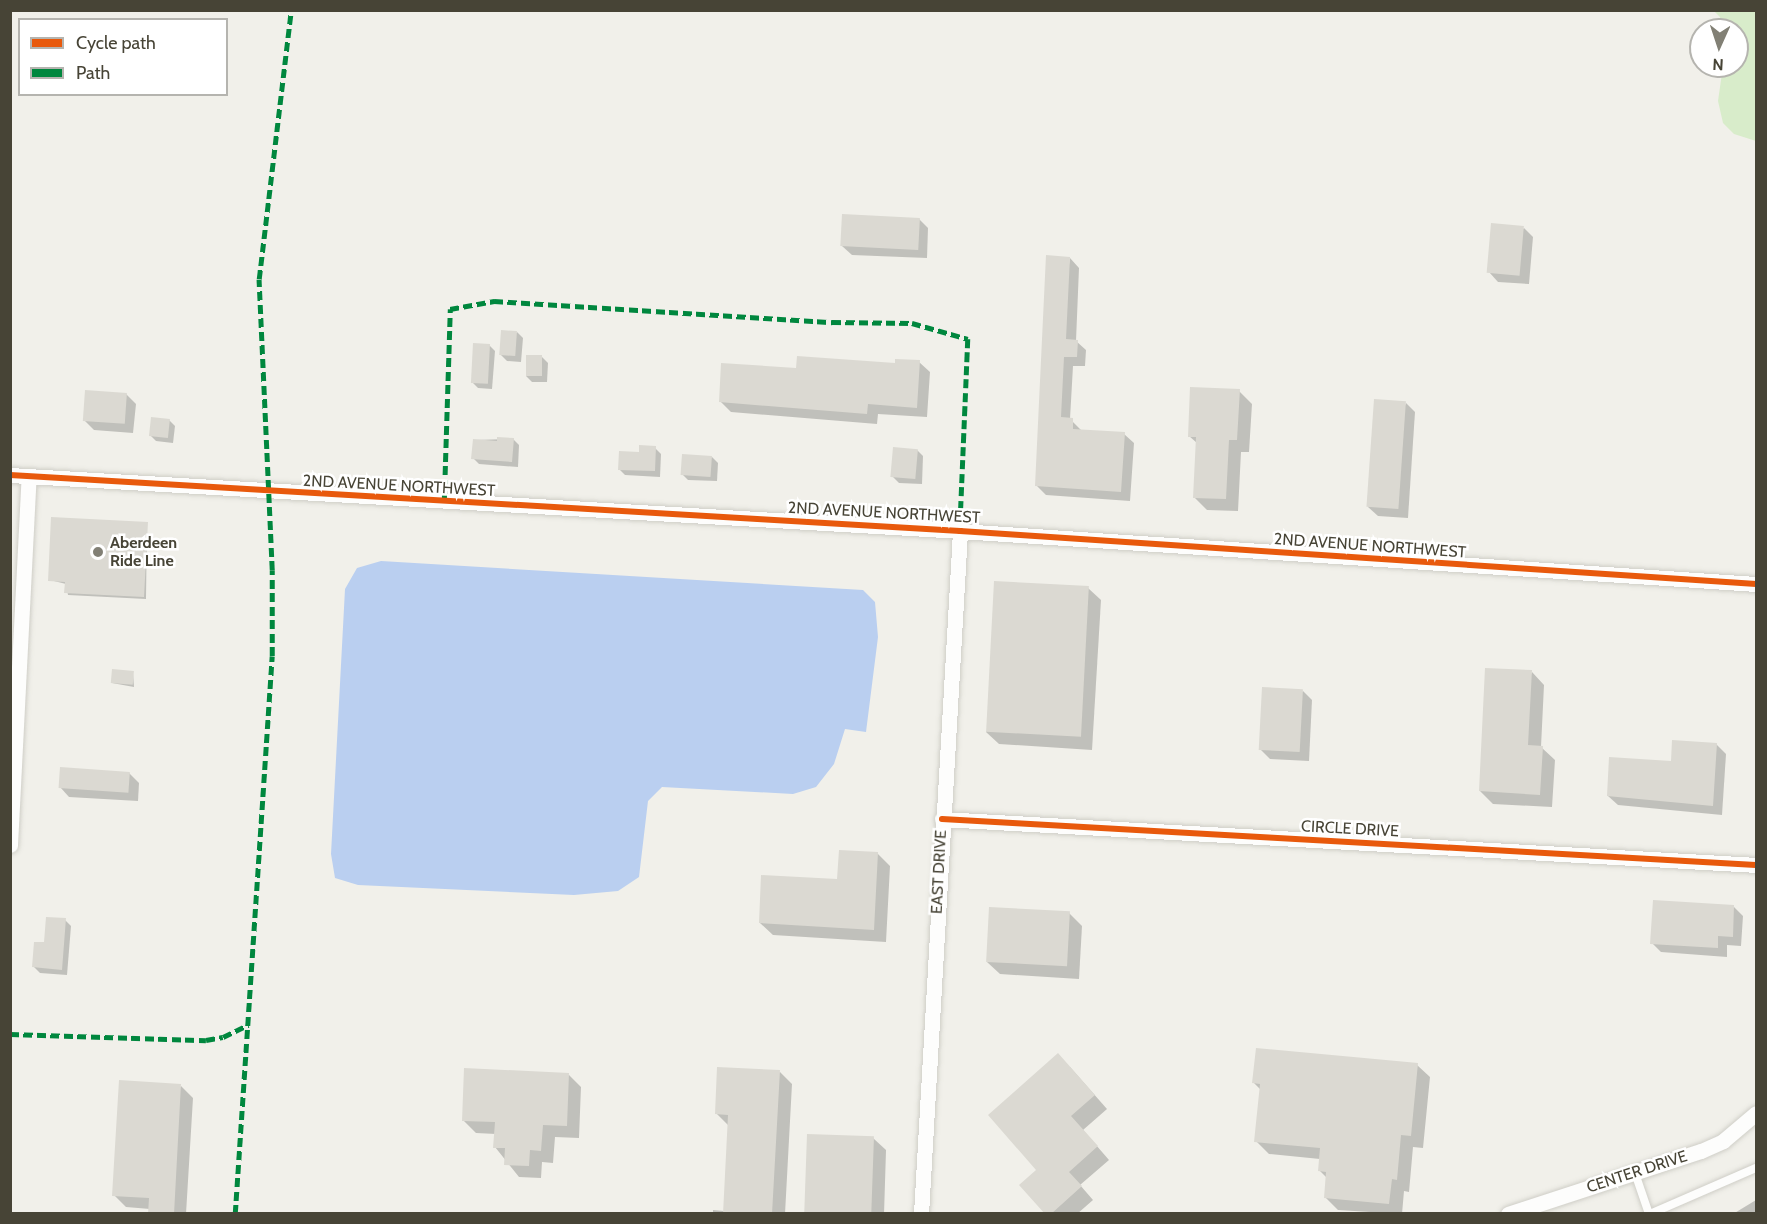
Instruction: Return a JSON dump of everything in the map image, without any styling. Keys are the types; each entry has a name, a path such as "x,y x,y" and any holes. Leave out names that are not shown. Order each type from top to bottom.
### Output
{"street":[{"name":"2ND AVENUE NORTHWEST","path":"10,475 960,531 1756,584"},
{"path":"10,845 13,750 29,476"},
{"name":"EAST DRIVE","path":"921,1214 960,531"},
{"name":"CIRCLE DRIVE","path":"942,819 1756,866"},
{"name":"CENTER DRIVE","path":"1508,1214 1635,1173 1724,1141 1756,1113"}],"lane":[{"path":"1635,1173 1650,1214 1756,1168"}],"green space":[{"path":"1714,11 1756,11 1756,141 1734,134 1723,123 1718,101 1721,78 1749,78 1749,18 1720,17"}],"water":[{"path":"381,561 863,590 875,602 878,637 866,732 845,729 834,764 816,787 793,794 662,787 648,801 639,877 618,891 574,895 358,885 335,878 331,854 345,589 357,568"}],"building":[{"path":"842,214 920,218 918,250 840,246"},
{"path":"1491,223 1524,226 1520,276 1487,273"},
{"path":"1046,255 1070,257 1066,339 1078,340 1077,357 1064,357 1061,417 1073,418 1073,429 1125,432 1121,492 1035,486"},
{"path":"501,330 517,331 515,356 499,355"},
{"path":"473,343 490,344 488,384 471,383"},
{"path":"526,355 542,355 542,376 526,376"},
{"path":"797,356 895,363 895,359 920,360 917,408 868,404 867,414 719,402 721,363 796,368"},
{"path":"1190,387 1240,389 1237,440 1229,440 1226,499 1193,498 1196,437 1188,437"},
{"path":"85,390 127,393 125,424 83,421"},
{"path":"1374,399 1406,401 1398,509 1366,507"},
{"path":"151,417 170,419 168,438 149,436"},
{"path":"497,437 514,438 512,462 471,459 473,439 497,441"},
{"path":"639,445 656,446 655,471 618,470 619,451 639,452"},
{"path":"893,447 918,449 915,479 890,477"},
{"path":"682,454 712,456 710,477 681,475"},
{"name":"Aberdeen Ride Line","path":"51,517 148,522 144,597 64,593 65,582 48,581"},
{"path":"994,581 1089,586 1081,737 986,732"},
{"path":"1485,668 1532,670 1528,745 1543,746 1540,795 1479,791"},
{"path":"112,669 134,671 133,685 111,683"},
{"path":"1262,687 1303,689 1300,752 1259,750"},
{"path":"1672,740 1717,743 1713,806 1607,796 1609,757 1671,761"},
{"path":"60,767 130,772 128,793 59,788"},
{"path":"839,850 878,852 874,930 759,923 761,875 837,879"},
{"path":"1653,900 1734,905 1733,937 1718,936 1718,948 1650,944"},
{"path":"989,907 1070,911 1067,966 986,962"},
{"path":"46,917 66,918 62,970 32,967 34,942 44,942"},
{"path":"1256,1048 1418,1063 1411,1136 1401,1135 1397,1180 1392,1179 1389,1204 1324,1198 1326,1172 1318,1171 1320,1148 1254,1142 1260,1084 1252,1083"},
{"path":"1058,1053 1095,1095 1071,1116 1098,1146 1069,1172 1082,1186 1051,1214 1045,1214 1019,1185 1036,1170 988,1115"},
{"path":"717,1067 780,1070 772,1214 723,1214 728,1115 715,1114"},
{"path":"464,1068 569,1073 567,1126 543,1125 541,1151 530,1150 529,1166 504,1165 505,1148 493,1148 495,1122 462,1121"},
{"path":"119,1080 181,1084 174,1214 148,1214 149,1198 112,1196"},
{"path":"807,1134 874,1136 871,1214 804,1214"}],"marked path":[{"path":"235,1214 272,656 272,570 259,279 291,10"},
{"path":"444,502 450,309 494,301 832,322 912,323 968,339 960,531"},
{"path":"10,1034 206,1040 223,1037 248,1025"}],"cycle path":[{"path":"10,475 960,531 1756,584"},
{"path":"942,819 1756,865"}],"place":[{"name":"Aberdeen Ride Line","path":"98,552"}]}
